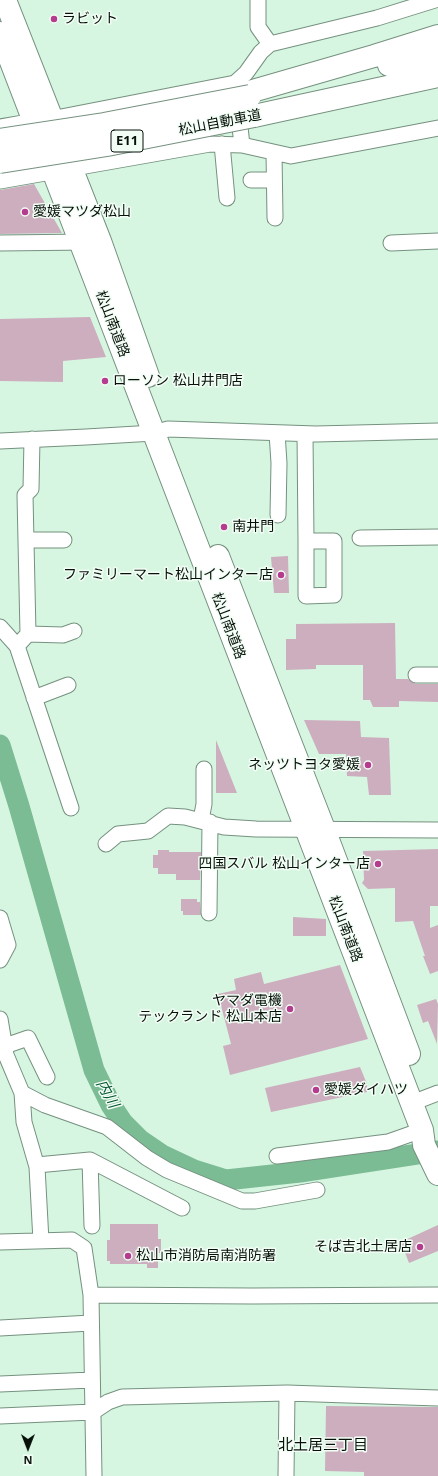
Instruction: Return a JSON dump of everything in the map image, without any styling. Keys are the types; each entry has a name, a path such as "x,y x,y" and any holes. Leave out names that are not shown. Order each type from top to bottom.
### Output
{"highway":[{"name":"松山南道路","path":"5,0 49,116 64,171 90,242 142,361 161,431 315,829 425,1098 428,1135 438,1174"},
{"path":"247,97 438,36"},
{"name":"松山南道路","path":"2,43 64,171"},
{"name":"松山自動車道","path":"0,140 104,124 247,97 438,54"},
{"name":"松山自動車道","path":"0,162 107,145 247,97 438,76"}],"street":[{"path":"258,0 258,27 270,44"},
{"path":"270,44 377,18 435,0"},
{"path":"242,145 247,97 270,44"},
{"path":"61,117 247,97"},
{"path":"0,127 23,124"},
{"path":"0,182 210,144 242,145 291,156 438,128"},
{"path":"222,144 227,198"},
{"path":"274,153 275,218"},
{"path":"251,180 274,180"},
{"path":"391,243 438,241"},
{"path":"0,243 90,242"},
{"path":"0,441 161,431 305,434 438,431"},
{"path":"277,433 279,463 278,515"},
{"path":"305,434 306,541"},
{"path":"17,646 28,634 25,496 31,489 32,439"},
{"path":"360,538 438,537"},
{"path":"26,540 64,540"},
{"path":"0,627 17,646 71,808"},
{"path":"28,634 63,635 74,631"},
{"path":"416,675 438,675"},
{"path":"34,698 68,685"},
{"path":"204,769 204,804 209,913"},
{"path":"106,844 110,839 118,834 148,831 168,816 205,821 224,827 256,830 438,830"},
{"path":"0,918 8,945 2,952"},
{"path":"0,1019 4,1052 22,1093 24,1122 37,1165 41,1241"},
{"path":"4,1052 28,1038 47,1077"},
{"path":"22,1093 45,1105 107,1126 147,1158 167,1170 242,1200 254,1200 317,1190"},
{"path":"278,1156 388,1142 428,1135"},
{"path":"37,1165 90,1160 182,1208"},
{"path":"90,1160 92,1226"},
{"path":"0,1242 72,1240 84,1248 91,1295 94,1476"},
{"path":"91,1295 438,1295"},
{"path":"0,1328 91,1323"},
{"path":"0,1384 92,1380"},
{"path":"286,1476 287,1393"},
{"path":"0,1416 93,1412 108,1402 122,1397 287,1393 438,1398"}],"building":[{"name":"愛媛マツダ松山","path":"34,184 62,233 0,234 0,190"},
{"path":"90,317 106,357 63,361 63,382 0,381 0,319"},
{"name":"ファミリーマート松山インター店","path":"288,556 289,593 274,593 271,557"},
{"path":"395,623 396,679 408,679 416,684 438,684 438,702 399,701 399,707 373,707 370,700 363,700 363,665 316,665 316,669 286,670 286,639 296,639 296,624"},
{"name":"ネッツトヨタ愛媛","path":"304,720 360,721 361,737 389,738 391,795 369,795 367,777 347,776 346,754 319,754"},
{"path":"216,740 237,793 216,793"},
{"path":"438,849 438,906 430,906 430,928 438,925 438,971 430,974 413,921 395,922 395,888 368,889 362,883 364,880 363,851"},
{"path":"158,850 169,850 169,852 201,852 200,880 176,880 176,874 158,874 158,868 153,868 153,855 158,855"},
{"path":"181,899 197,899 197,902 200,902 201,915 183,915 183,911 181,911"},
{"path":"293,917 326,919 326,936 293,936"},
{"name":"ヤマダ電機 テックランド 松山本店","path":"340,965 368,1039 230,1075 223,1046 231,1044 218,994 236,990 234,979 261,972 264,984"},
{"path":"436,999 438,1004 437,1044 428,1021 423,1023 417,1005"},
{"name":"愛媛ダイハツ","path":"360,1067 367,1084 367,1092 271,1112 265,1088"},
{"path":"110,1224 158,1224 158,1239 161,1239 161,1253 158,1253 158,1268 147,1268 147,1264 110,1264 110,1261 107,1261 107,1240 110,1240"},
{"name":"そば吉北土居店","path":"438,1225 438,1251 409,1263 401,1242"},
{"path":"326,1406 438,1407 438,1476 364,1476 364,1472 325,1471"}],"waterway":[{"name":"内川","path":"0,745 19,806 94,1070 111,1105 123,1123 140,1140 162,1155 194,1170 226,1180 300,1172 438,1151"}],"place":[{"name":"ラビット","path":"54,19"},
{"name":"愛媛マツダ松山","path":"25,212"},
{"name":"ローソン 松山井門店","path":"105,381"},
{"name":"南井門","path":"224,527"},
{"name":"ファミリーマート松山インター店","path":"281,575"},
{"name":"ネッツトヨタ愛媛","path":"368,765"},
{"name":"四国スバル 松山インター店","path":"378,864"},
{"name":"ヤマダ電機 テックランド 松山本店","path":"290,1009"},
{"name":"愛媛ダイハツ","path":"316,1090"},
{"name":"そば吉北土居店","path":"420,1247"},
{"name":"松山市消防局南消防署","path":"128,1256"}],"district":[{"name":"北土居三丁目","path":"323,1446"}]}
